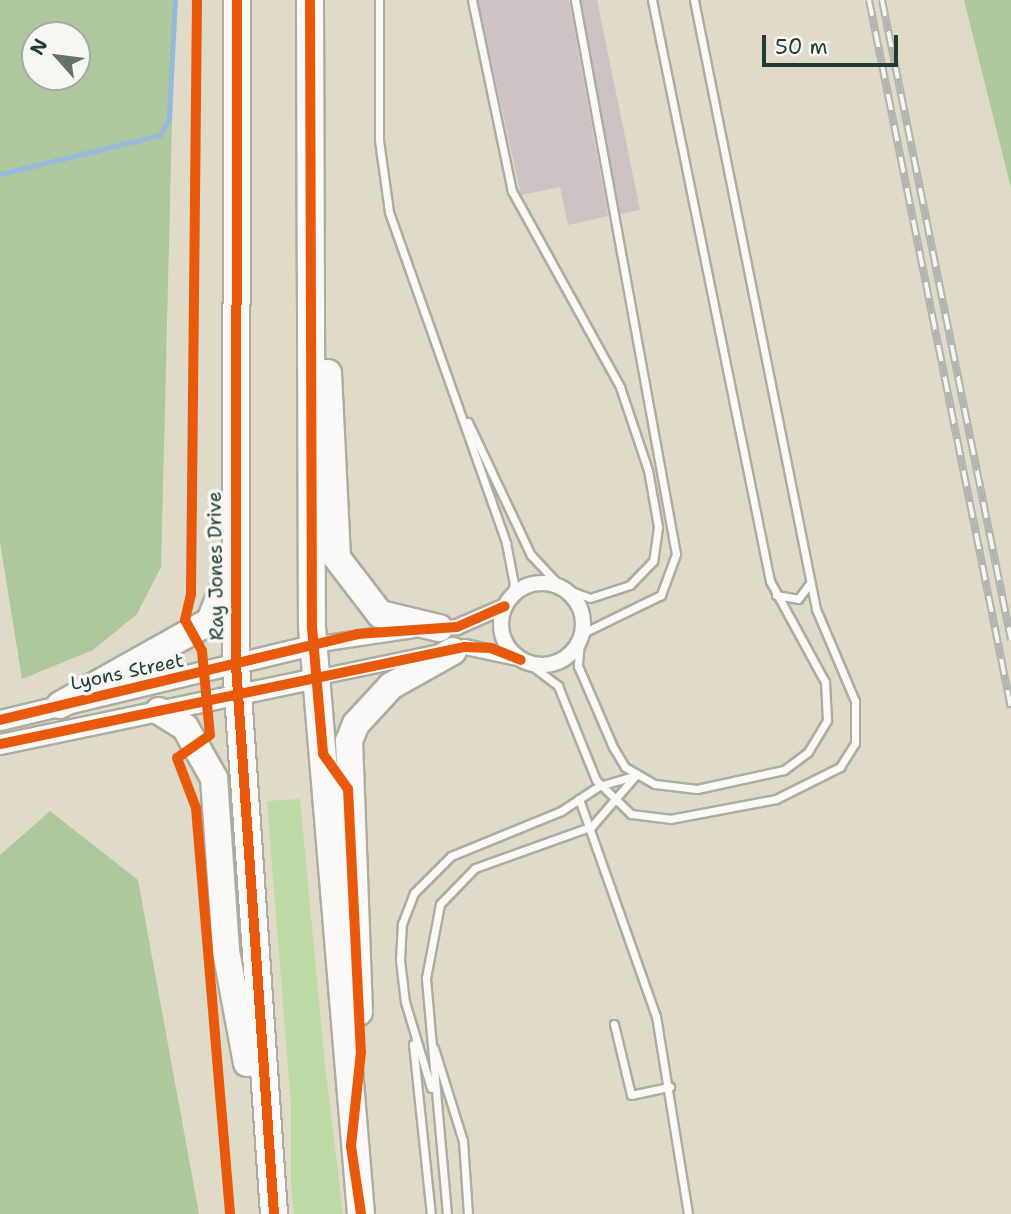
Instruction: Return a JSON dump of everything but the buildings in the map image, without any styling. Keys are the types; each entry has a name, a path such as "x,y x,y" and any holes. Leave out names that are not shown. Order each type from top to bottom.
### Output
{"highway":[{"name":"Ray Jones Drive","path":"237,0 233,549 236,665 272,1203"},
{"path":"310,0 314,678 351,1146 361,1214"},
{"path":"310,262 327,333 337,558 380,614 439,628"},
{"path":"60,705 210,621 222,603 233,549"},
{"path":"351,1146 361,1052 349,741 356,724 391,686 453,651"},
{"path":"159,711 185,727 214,778 226,951 272,1203"}],"street":[{"path":"0,744 453,651 491,648 525,661 554,664 581,637 581,609 563,588 532,583 507,603 505,642 525,661"},
{"name":"Lyons Street","path":"0,720 356,634 439,628 507,603"}],"lane":[{"path":"379,0 379,139 389,212 506,543 514,584 507,603"},
{"path":"451,387 531,555 563,588 590,598 630,585 653,561 658,527 648,470 620,387 512,191 472,0"},
{"path":"575,0 676,554 661,595 581,637 578,666 612,747 636,775 671,788 722,786 784,770 817,741 827,720 825,682 772,589 652,0"},
{"path":"525,661 558,686 599,786 616,806 670,819 776,799 840,767 855,743 858,717 810,578 694,0"},
{"path":"772,589 792,601 808,591 810,578"},
{"path":"447,1214 434,1097 428,941 449,890 490,860 589,827 616,806 636,775"},
{"path":"431,1214 399,941 406,909 423,879 451,856 579,799 599,786 636,775"},
{"path":"579,799 640,960 670,1087 688,1214"},
{"path":"614,1024 631,1095 670,1087"},
{"path":"411,1028 434,1097"},
{"path":"432,1041 461,1131 467,1214"}],"green space":[{"path":"0,0 175,0 161,567 137,614 93,650 22,679 0,542"},
{"path":"964,0 1011,0 1011,188"},
{"path":"300,799 325,1065 343,1214 294,1214 291,1184 291,1105 267,801"},
{"path":"50,811 138,880 199,1214 0,1214 0,855"}],"waterway":[{"path":"0,174 160,135 169,117 175,0"}],"railway":[{"path":"869,0 1011,708"},
{"path":"882,0 1011,640"}],"cycle path":[{"path":"197,0 191,594 185,620 202,651 210,735 177,758 196,808 230,1214"},
{"path":"237,0 236,665 274,1214"},
{"path":"310,0 312,627 323,754 348,789 361,1052 351,1146 361,1214"},
{"path":"0,720 357,634 457,627 505,606"},
{"path":"0,744 465,647 491,648 521,660"}]}
